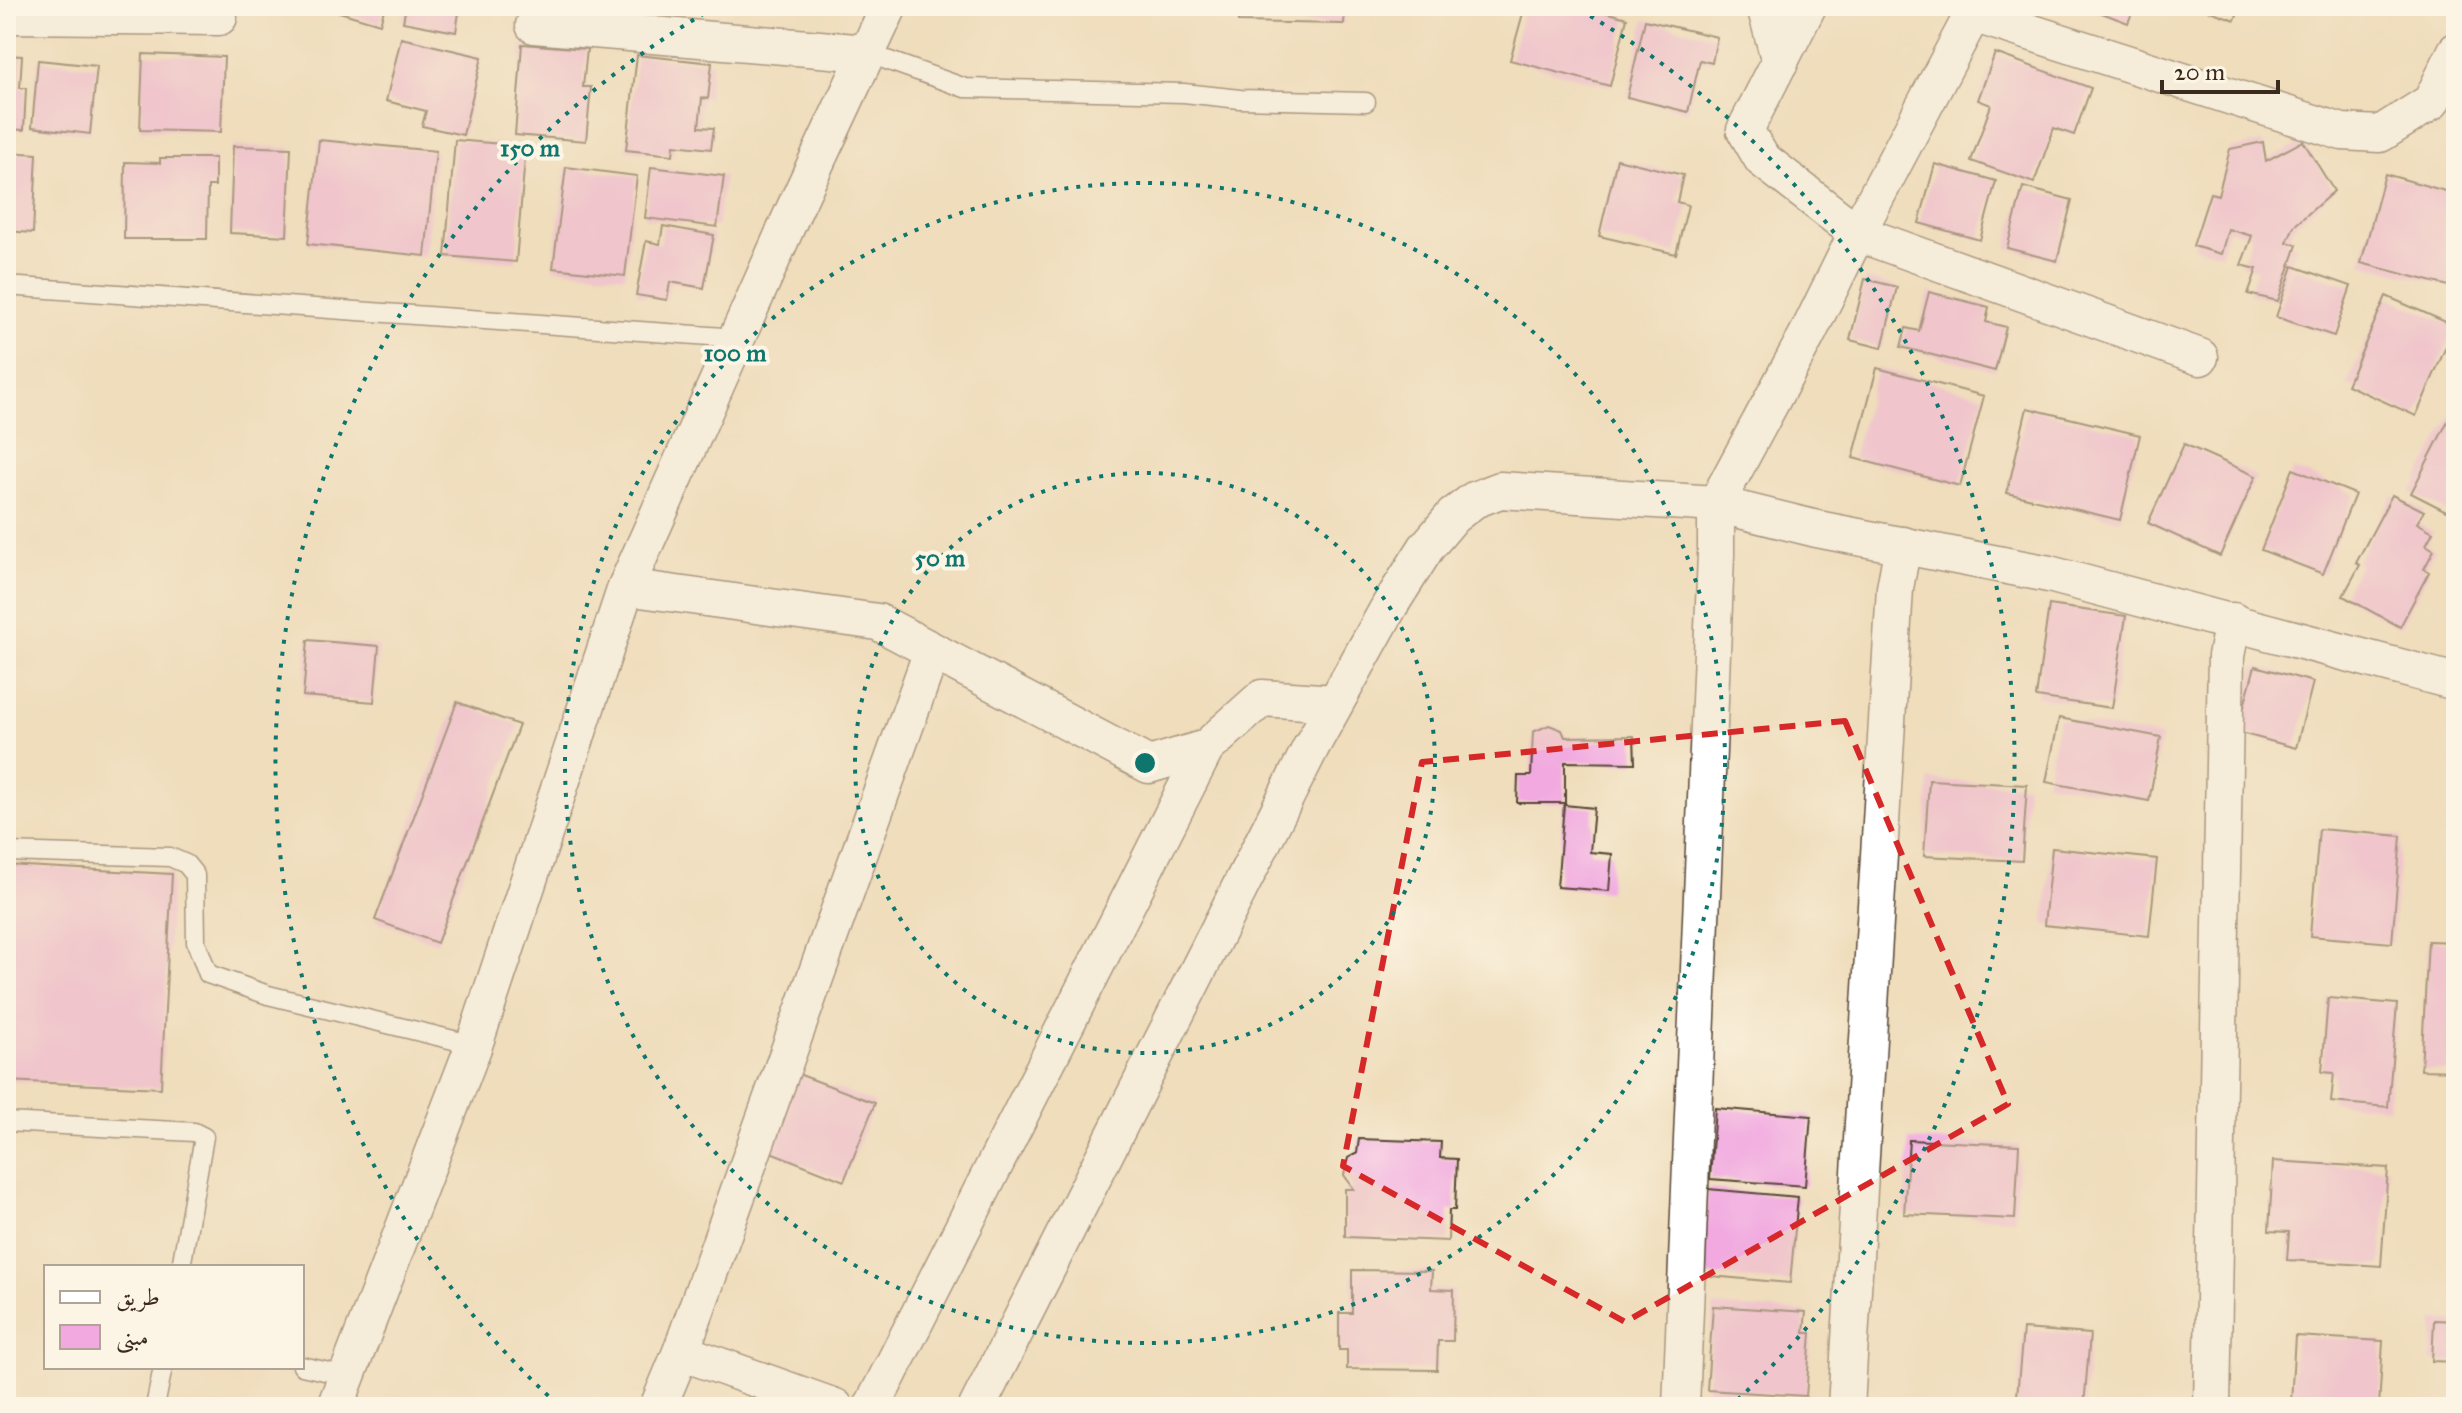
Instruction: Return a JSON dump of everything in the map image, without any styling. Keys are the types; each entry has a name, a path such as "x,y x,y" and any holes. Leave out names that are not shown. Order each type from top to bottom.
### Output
{"street":[{"path":"341,1392 474,1045 626,587 793,212 889,6"},
{"path":"1765,6 1780,62"},
{"path":"1808,6 1745,130 1762,159 1857,233 2200,357"},
{"path":"1681,1407 1716,504 1975,10 2342,132 2380,134 2431,102 2456,51"},
{"path":"6,15 219,17"},
{"path":"534,25 867,53"},
{"path":"977,1407 1335,703 1426,548 1453,516 1474,500 1500,490 1716,504 1817,529 2049,574 2456,682"},
{"path":"1846,1407 1895,588 1903,545"},
{"path":"626,587 878,622 1149,765 1206,748"},
{"path":"2212,1407 2226,656 2233,621"},
{"path":"631,1407 662,1399 681,1352 932,651"},
{"path":"872,1407 1206,748 1262,698 1335,703"},
{"path":"681,1352 835,1407"}],"lane":[{"path":"867,53 965,88 1184,93 1240,99 1366,102"},
{"path":"6,286 738,338"},
{"path":"6,852 170,857 186,864 195,875 196,942 208,974 268,995 474,1045"},
{"path":"6,1122 194,1132 204,1137 181,1265"},
{"path":"304,1367 341,1392"},
{"path":"155,1407 163,1369"}],"highlighted area":[{"path":"1845,721 2008,1104 1625,1322 1343,1166 1422,762"}],"building":[{"path":"319,6 385,6 380,24"},
{"path":"406,6 460,6 456,32 403,22"},
{"path":"1238,6 1345,6 1344,24 1238,22"},
{"path":"1525,6 1582,6 1627,18 1610,86 1510,60"},
{"path":"2084,6 2135,6 2128,23"},
{"path":"2196,6 2240,6 2235,20"},
{"path":"1645,20 1717,37 1712,63 1700,60 1688,112 1627,97"},
{"path":"401,38 482,57 463,135 422,126 426,111 386,101"},
{"path":"522,44 587,49 583,87 591,87 586,141 515,135"},
{"path":"1995,53 2091,88 2074,135 2054,128 2034,183 1971,161 1991,105 1978,100"},
{"path":"143,54 224,57 221,132 140,130"},
{"path":"6,55 22,56 20,88 26,88 24,130 6,129"},
{"path":"637,55 712,63 708,99 702,98 699,127 714,128 711,149 674,145 673,155 626,150"},
{"path":"38,60 97,66 90,134 32,127"},
{"path":"319,140 436,151 425,256 308,244"},
{"path":"455,140 526,146 516,262 445,256"},
{"path":"2303,141 2334,191 2294,226 2287,242 2297,245 2278,301 2248,294 2257,269 2241,265 2252,236 2228,229 2221,254 2193,246 2210,193 2218,195 2230,149 2263,142 2266,161"},
{"path":"233,146 291,148 287,236 230,233"},
{"path":"6,152 37,154 33,233 6,231"},
{"path":"160,158 215,158 215,186 208,186 207,239 124,239 125,162 160,163"},
{"path":"1617,159 1683,175 1677,202 1688,205 1676,254 1599,236"},
{"path":"1935,164 1996,181 1980,240 1919,223"},
{"path":"566,167 637,176 625,276 553,268"},
{"path":"651,167 724,176 717,227 645,218"},
{"path":"2385,174 2456,194 2456,288 2361,263"},
{"path":"2023,187 2072,200 2057,261 2007,248"},
{"path":"663,226 714,235 704,288 670,282 667,300 636,295 646,241 660,244"},
{"path":"2293,266 2351,286 2334,336 2276,317"},
{"path":"1865,279 1897,287 1882,348 1850,340"},
{"path":"1929,292 1989,307 1986,322 2006,327 1995,371 1901,347 1906,328 1919,331"},
{"path":"2386,296 2455,326 2416,416 2347,385"},
{"path":"1877,368 1984,396 1960,486 1853,458"},
{"path":"2456,405 2456,516 2411,493"},
{"path":"2027,408 2140,435 2120,520 2007,493"},
{"path":"2184,444 2256,476 2220,556 2148,523"},
{"path":"2293,469 2355,494 2323,574 2261,550"},
{"path":"2392,495 2424,511 2417,523 2433,532 2426,545 2434,550 2424,569 2429,572 2400,627 2343,596 2360,565 2356,563"},
{"path":"2049,605 2126,616 2112,708 2036,697"},
{"path":"308,640 379,646 374,702 303,696"},
{"path":"2255,666 2313,682 2296,748 2237,732"},
{"path":"457,702 519,725 437,943 375,920"},
{"path":"2059,718 2161,737 2149,801 2046,782"},
{"path":"1549,725 1562,730 1565,737 1634,736 1635,763 1565,762 1565,803 1517,803 1518,776 1531,776 1533,732"},
{"path":"1929,780 2027,785 2022,861 1924,856"},
{"path":"1564,805 1594,808 1590,852 1612,854 1609,891 1557,887"},
{"path":"2319,829 2401,836 2392,943 2310,936"},
{"path":"2452,830 2456,831 2456,913 2446,913"},
{"path":"2052,848 2157,859 2149,936 2044,925"},
{"path":"6,865 172,874 161,1088 6,1081"},
{"path":"2428,941 2456,942 2456,1071 2421,1070"},
{"path":"2328,998 2397,1004 2388,1107 2331,1102 2334,1073 2322,1072"},
{"path":"793,1072 875,1103 844,1181 763,1149"},
{"path":"1715,1108 1811,1116 1805,1186 1710,1179"},
{"path":"1359,1139 1441,1142 1440,1158 1457,1159 1455,1210 1449,1210 1448,1241 1345,1237 1345,1189 1354,1189 1344,1175 1348,1158 1357,1153"},
{"path":"1909,1140 2019,1145 2015,1219 1904,1214"},
{"path":"2273,1161 2388,1168 2381,1266 2287,1260 2289,1232 2269,1231"},
{"path":"1708,1189 1798,1197 1790,1283 1700,1275"},
{"path":"1352,1270 1432,1271 1431,1289 1454,1290 1453,1341 1438,1341 1437,1370 1347,1369 1347,1350 1339,1350 1339,1313 1352,1313"},
{"path":"1713,1306 1806,1312 1804,1333 1811,1333 1806,1396 1707,1390"},
{"path":"2434,1320 2456,1321 2456,1362 2432,1361"},
{"path":"2023,1329 2090,1334 2084,1407 2016,1407"},
{"path":"2295,1336 2383,1341 2379,1407 2291,1402"}]}
